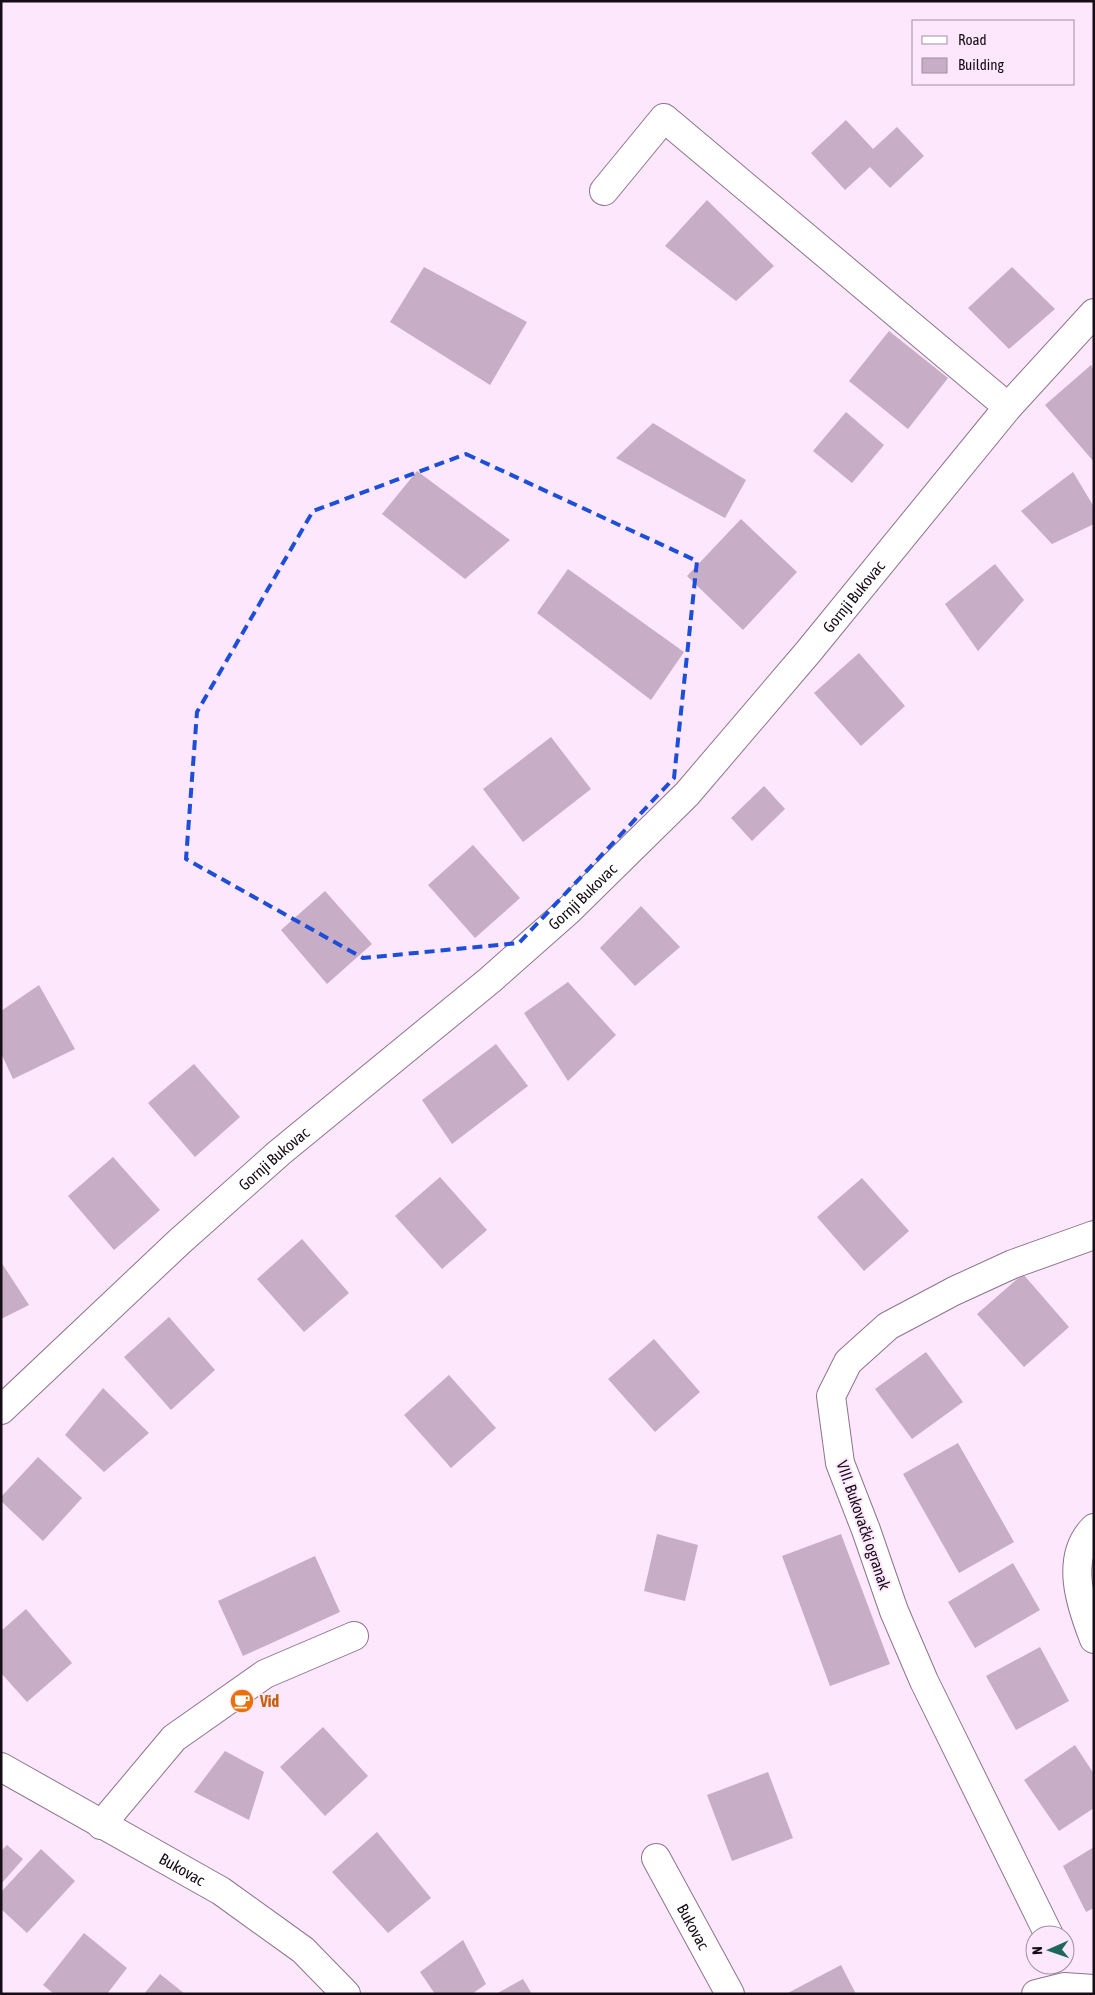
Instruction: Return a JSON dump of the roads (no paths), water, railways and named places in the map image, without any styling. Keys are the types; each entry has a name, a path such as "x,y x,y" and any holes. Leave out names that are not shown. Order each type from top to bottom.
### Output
{"street":[{"path":"604,191 664,118 1008,407"},
{"name":"Gornji Bukovac","path":"1,1410 179,1242 279,1153 490,980 568,911 687,794 809,652 1008,407 1094,313"},
{"name":"VIII. Bukovački ogranak","path":"1044,1925 924,1681 894,1611 840,1463 831,1396 848,1362 888,1326 954,1291 1013,1264 1094,1235"},
{"path":"1094,1528 1087,1535 1080,1555 1076,1576 1084,1614 1094,1640"},
{"path":"101,1825 174,1738 264,1674 354,1636"},
{"name":"Bukovac","path":"1,1767 221,1891 302,1950 346,1994"},
{"name":"Bukovac","path":"656,1858 730,1994"},
{"path":"1036,1994 1061,1976 1094,1989"}],"place":[{"name":"Vid","path":"242,1701"}]}
